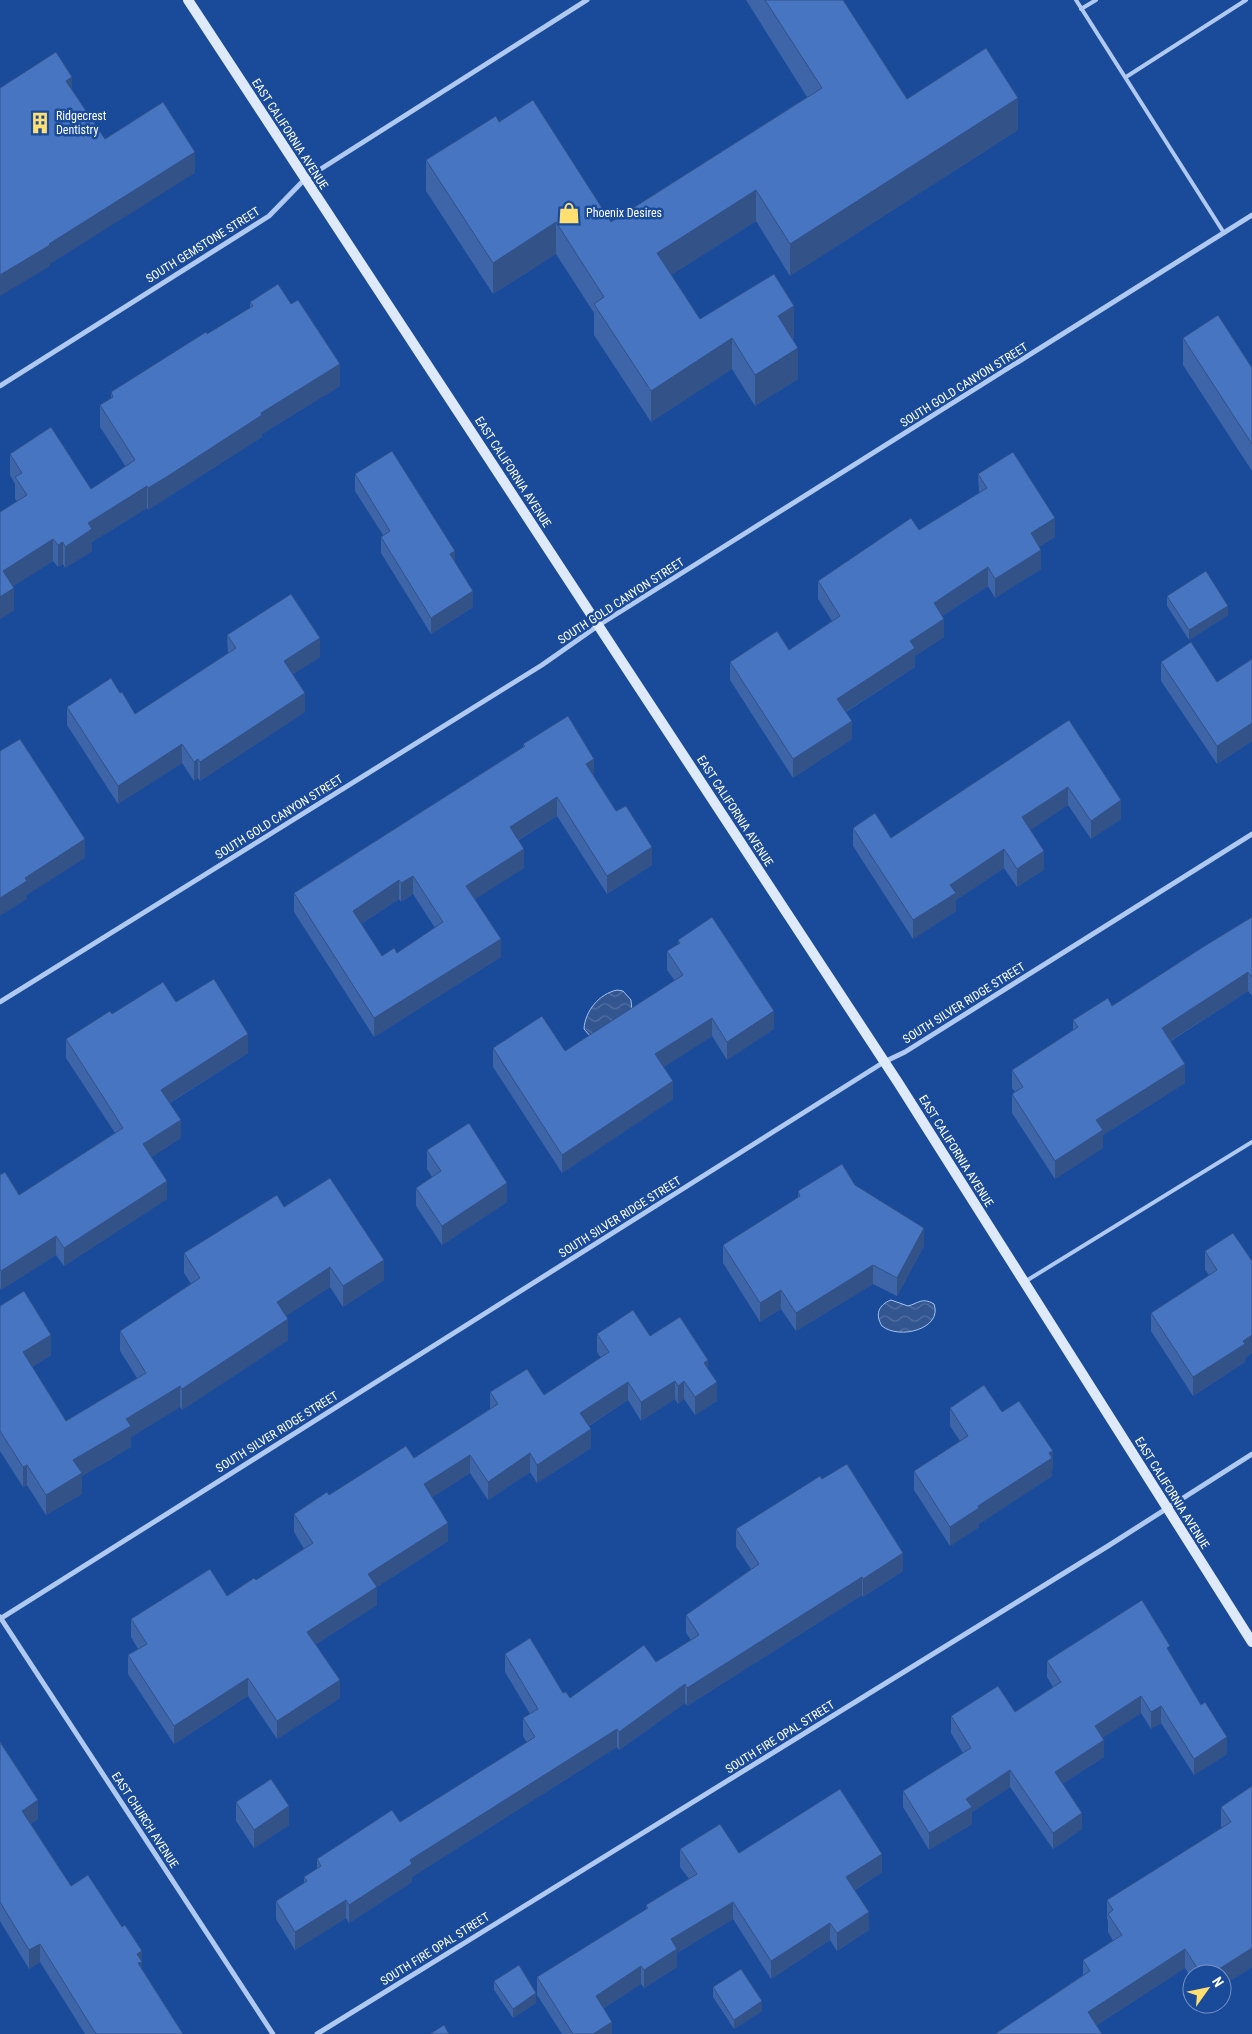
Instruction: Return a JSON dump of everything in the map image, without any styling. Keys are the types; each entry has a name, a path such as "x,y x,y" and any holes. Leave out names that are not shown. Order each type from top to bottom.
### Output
{"street":[{"name":"EAST CALIFORNIA AVENUE","path":"188,0 884,1062 1252,1642"},
{"name":"SOUTH GEMSTONE STREET","path":"0,386 269,216 305,179 587,0"},
{"name":"SOUTH GOLD CANYON STREET","path":"0,1002 545,663 599,625 1252,216"},
{"name":"SOUTH SILVER RIDGE STREET","path":"0,1618 884,1062 905,1052 1252,834"},
{"name":"SOUTH FIRE OPAL STREET","path":"317,2034 1108,1546 1252,1454"},
{"name":"EAST CHURCH AVENUE","path":"0,1618 273,2034"}],"lane":[{"path":"1076,0 1224,233"},
{"path":"1082,9 1096,0"},
{"path":"1126,78 1246,0"},
{"path":"1024,1282 1252,1142"}],"water":[{"path":"617,990 623,991 631,1000 632,1011 591,1037 584,1029 590,1010 604,995"},
{"path":"891,1300 908,1306 926,1301 934,1304 935,1313 932,1320 926,1326 918,1330 899,1332 889,1330 882,1326 878,1314 883,1305"}],"building":[{"path":"765,0 843,0 907,99 986,48 1018,98 790,244 756,190 657,253 700,319 774,274 794,306 778,316 798,348 755,375 732,338 651,391 594,304 604,297 556,222 493,263 426,160 496,116 499,122 533,100 611,222 822,88"},
{"path":"56,52 72,77 66,81 105,139 163,102 195,152 0,275 0,88"},
{"path":"278,284 291,304 298,300 340,364 261,413 262,415 168,476 148,488 147,486 88,523 92,529 65,547 63,542 58,545 53,539 3,571 14,588 0,597 0,512 27,495 15,477 22,473 10,454 51,427 91,489 135,460 100,405 113,397 111,392 206,332 207,334 253,306 250,302"},
{"path":"1218,315 1252,368 1252,444 1183,338"},
{"path":"392,451 455,551 450,554 473,591 431,618 381,537 390,531 355,474"},
{"path":"1013,452 1055,518 1031,533 1041,550 995,579 988,567 934,603 944,619 910,641 915,648 837,699 852,721 793,759 730,662 777,631 789,650 840,616 818,581 911,518 919,530 987,488 978,474"},
{"path":"1206,571 1228,606 1189,630 1167,596"},
{"path":"291,594 320,638 284,661 305,693 200,762 198,759 194,762 182,744 118,786 67,707 111,678 135,714 236,648 227,635"},
{"path":"1191,642 1217,682 1252,659 1252,723 1217,746 1161,662"},
{"path":"568,716 594,759 586,764 616,811 626,806 652,847 607,876 557,797 510,827 524,849 466,886 501,939 374,1018 294,893 525,746 523,744","holes":["413,876 443,922 397,953 394,948 382,956 353,911 399,880 401,883"]},
{"path":"1069,720 1121,800 1091,821 1068,787 1022,817 1044,851 1017,869 1004,849 950,885 956,893 913,920 853,828 875,813 891,838"},
{"path":"20,739 85,839 25,878 27,881 0,898 0,751"},
{"path":"712,917 774,1011 727,1042 712,1018 655,1054 673,1081 562,1155 493,1048 542,1016 565,1051 683,975 667,951 680,943 678,940"},
{"path":"1252,917 1252,977 1248,972 1162,1028 1185,1064 1096,1120 1103,1130 1055,1161 1012,1094 1023,1087 1012,1070 1078,1027 1073,1020 1108,998 1112,1006"},
{"path":"214,979 248,1034 161,1090 181,1120 143,1144 167,1181 64,1248 56,1236 1,1271 0,1175 5,1172 19,1195 123,1128 66,1039 110,1011 112,1014 163,982 176,1002"},
{"path":"469,1123 507,1183 442,1226 416,1188 441,1171 427,1150"},
{"path":"842,1164 855,1185 924,1228 897,1278 873,1265 796,1313 781,1290 760,1303 723,1245 800,1196 798,1191"},
{"path":"330,1178 384,1260 343,1286 330,1267 277,1302 288,1319 182,1389 180,1386 126,1419 131,1426 73,1460 82,1473 46,1495 27,1465 23,1467 0,1431 0,1306 24,1291 51,1335 23,1352 66,1421 146,1373 120,1331 200,1278 184,1253 277,1195 284,1207"},
{"path":"1233,1233 1252,1261 1252,1335 1243,1341 1245,1344 1193,1377 1151,1313 1217,1270 1205,1251"},
{"path":"633,1310 650,1336 680,1317 708,1360 704,1363 717,1382 695,1397 684,1381 678,1386 675,1381 641,1402 628,1382 580,1413 591,1429 537,1465 530,1453 488,1482 470,1455 424,1484 448,1523 368,1574 377,1587 307,1632 340,1680 277,1721 248,1678 174,1726 128,1655 147,1644 131,1619 210,1569 227,1596 254,1578 256,1580 313,1543 294,1514 327,1492 329,1495 406,1446 414,1458 498,1404 490,1392 527,1369 544,1395 609,1352 597,1334"},
{"path":"984,1385 1002,1412 1019,1401 1053,1451 1049,1453 1052,1458 978,1506 979,1508 950,1527 914,1471 968,1436 950,1408"},
{"path":"847,1464 903,1553 687,1688 685,1684 619,1732 617,1729 410,1860 412,1864 349,1905 346,1900 295,1932 276,1901 307,1881 304,1877 321,1866 317,1859 392,1810 400,1822 535,1737 523,1718 538,1709 505,1654 530,1638 563,1693 566,1692 570,1698 644,1645 656,1662 699,1635 686,1615 759,1564 736,1529 820,1476 822,1479"},
{"path":"1142,1600 1170,1646 1167,1648 1201,1705 1205,1702 1227,1737 1194,1759 1161,1706 1151,1712 1141,1696 1095,1726 1104,1740 1055,1772 1082,1813 1053,1833 1010,1770 966,1799 972,1807 929,1833 903,1791 971,1748 951,1716 998,1686 1015,1712 1061,1682 1047,1661"},
{"path":"0,1742 38,1800 22,1811 71,1886 88,1875 122,1927 125,1925 142,1951 137,1954 142,1962 138,1963 183,2034 96,2034 40,1944 29,1950 0,1902"},
{"path":"271,1779 289,1806 254,1830 236,1802"},
{"path":"1252,1786 1252,1948 1227,1964 1195,1964 1185,1949 1088,2012 1102,2034 995,2034 1090,1971 1083,1960 1122,1935 1108,1914 1113,1910 1107,1900 1231,1822 1221,1807"},
{"path":"840,1789 882,1854 846,1877 869,1912 837,1933 830,1923 771,1961 733,1902 671,1939 677,1949 644,1970 641,1966 596,1996 612,2022 593,2034 573,2034 537,1977 648,1908 646,1905 697,1874 680,1849 720,1824 739,1853"},
{"path":"519,1965 536,1993 513,2009 494,1981"},
{"path":"741,1969 762,2001 734,2020 713,1987"},
{"path":"444,2025 449,2034 430,2034"}],"place":[{"name":"Ridgecrest Dentistry","path":"40,123"},
{"name":"Phoenix Desires","path":"569,213"}]}
